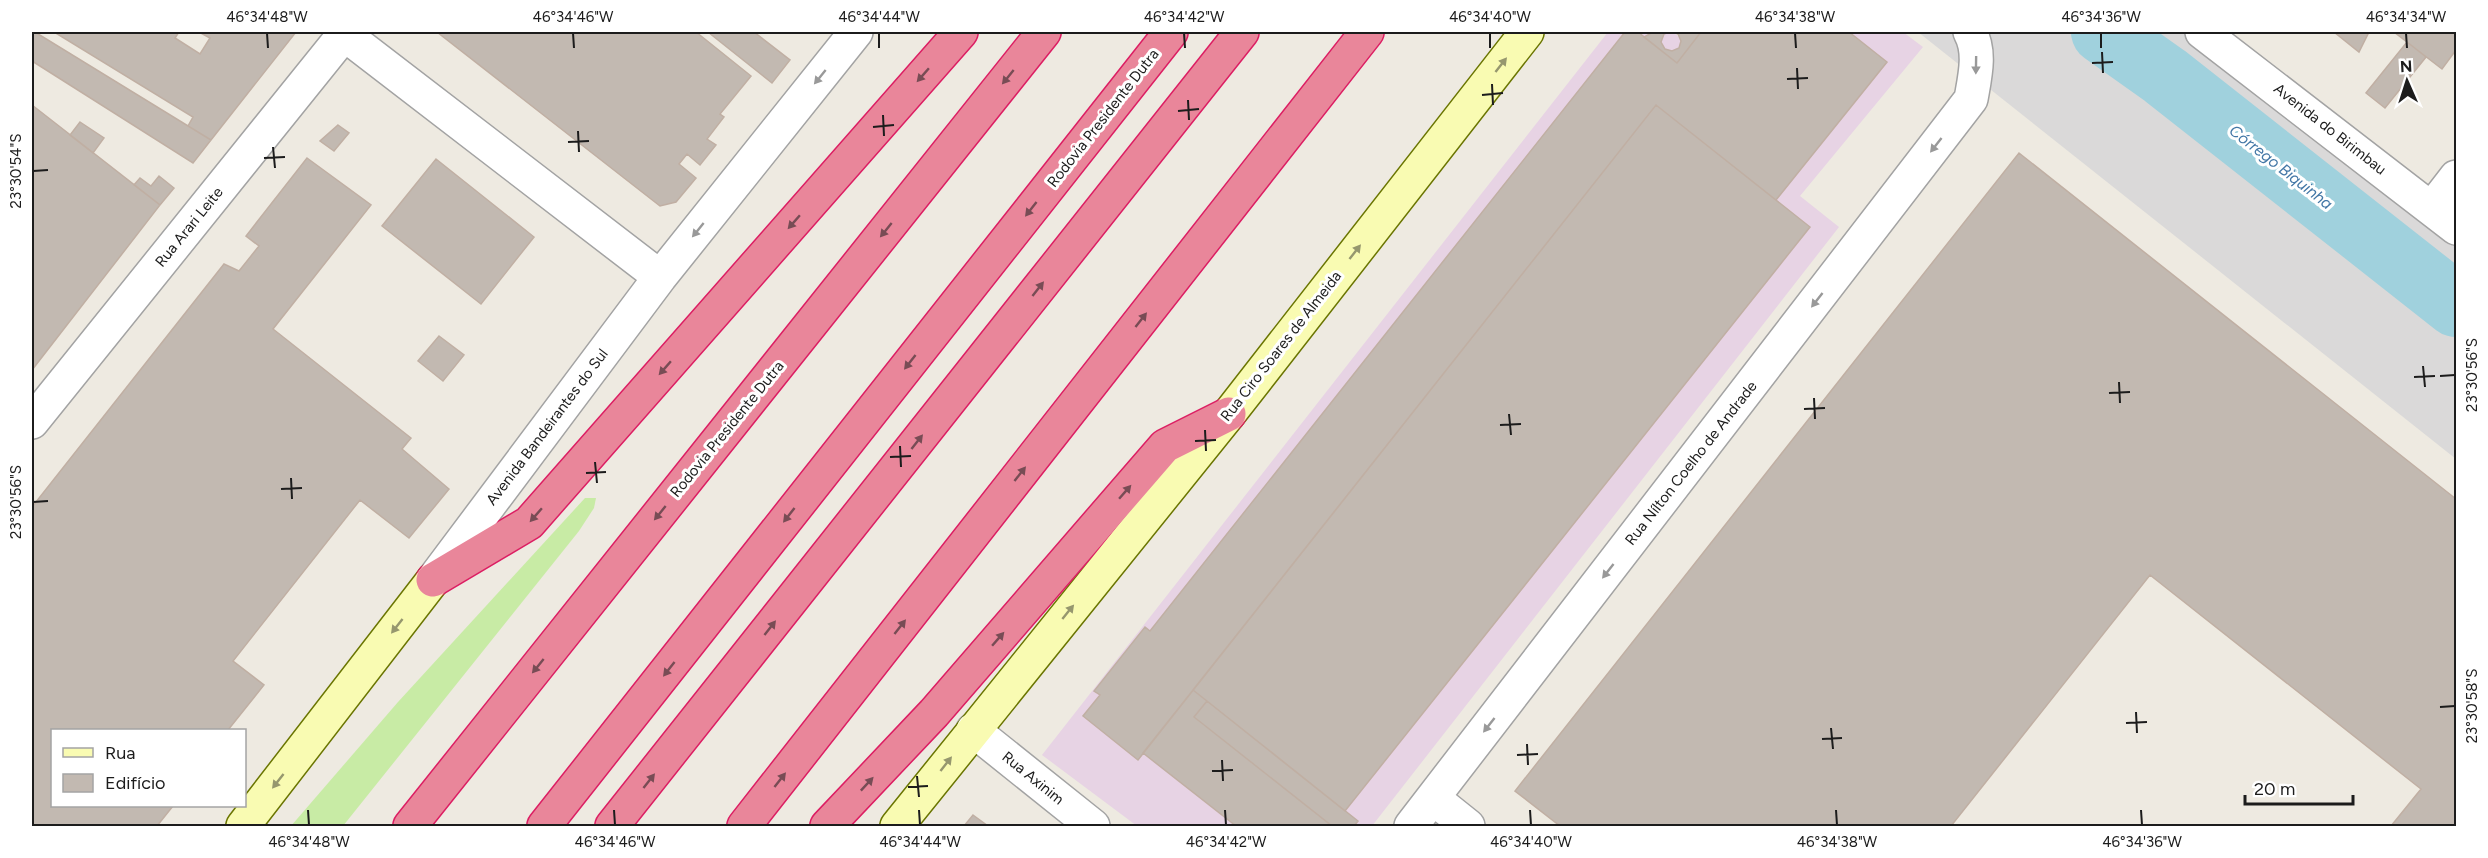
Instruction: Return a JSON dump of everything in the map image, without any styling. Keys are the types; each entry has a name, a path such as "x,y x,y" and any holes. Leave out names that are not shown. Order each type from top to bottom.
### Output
{"highway":[{"path":"432,580 529,523 961,32"},
{"name":"Rodovia Presidente Dutra","path":"410,826 1044,32"},
{"name":"Rodovia Presidente Dutra","path":"544,826 1171,32"},
{"path":"612,826 1242,32"},
{"path":"744,826 1367,32"},
{"path":"827,826 934,713 1165,446 1229,414"}],"main road":[{"name":"Rua Ciro Soares de Almeida","path":"897,826 1229,414 1527,32"},
{"name":"Avenida Bandeirantes do Sul","path":"243,826 432,580"}],"street":[{"name":"Avenida Bandeirantes do Sul","path":"432,580 660,277 856,32"},
{"name":"Rua Nílton Coelho de Andrade","path":"1411,826 1971,99 1977,68 1975,41 1970,32"},
{"name":"Avenida do Birimbau","path":"2202,32 2444,218"},
{"path":"345,33 660,277"},
{"name":"Rua Arari Leite","path":"32,422 345,33"},
{"path":"2444,218 2457,177"},
{"name":"Rua Axinim","path":"973,730 1093,826"},
{"path":"1433,798 1468,826"}],"shaded area":[{"path":"1608,32 1673,32 1692,48 1704,32 1903,32 1923,47 1800,196 1839,227 1372,826 1137,826 1042,755"},
{"path":"1918,32 2218,32 2456,219 2456,459"}],"green space":[{"path":"585,498 596,498 594,508 579,531 343,826 291,826 398,702"}],"building":[{"path":"32,32 211,140 193,163 32,61"},
{"path":"54,32 179,32 175,38 200,54 210,38 199,32 296,32 211,140 188,126 193,117"},
{"path":"437,32 696,32 751,76 720,114 724,117 707,139 716,145 700,165 687,154 679,164 696,178 676,202 660,206"},
{"path":"708,32 754,32 790,60 772,83"},
{"path":"1625,32 1638,32 1677,63 1701,32 1849,32 1887,62 1776,200 1656,105 1138,760 1083,716 1100,695 1094,691 1145,627 1150,631"},
{"path":"1653,32 1669,32 1664,34 1661,42 1665,49 1672,51 1679,48 1681,41 1678,34 1673,32 1701,32 1677,63 1644,37"},
{"path":"2334,32 2369,32 2359,52"},
{"path":"2394,32 2456,32 2456,50 2442,69"},
{"path":"2407,42 2426,57 2385,108 2366,93"},
{"path":"32,105 160,205 32,370"},
{"path":"1656,105 1810,227 1345,811 1193,690"},
{"path":"80,122 104,138 93,153 70,135"},
{"path":"338,125 349,133 334,151 320,141"},
{"path":"2019,153 2456,499 2456,826 2391,826 2421,789 2150,575 1951,826 1560,826 1515,791"},
{"path":"307,158 371,205 273,329 411,438 402,449 449,489 409,538 360,500 233,661 264,685 229,729 51,729 51,807 172,807 157,826 32,826 32,507 224,264 239,271 259,246 246,236"},
{"path":"436,159 534,237 481,304 382,226"},
{"path":"159,176 174,188 160,205 134,185 140,178 151,186"},
{"path":"439,336 464,355 443,381 418,361"},
{"path":"1193,690 1207,701 1194,717 1332,826 1236,826 1143,753"},
{"path":"1207,701 1358,821 1354,826 1332,826 1194,717"},
{"path":"973,815 988,826 964,826"}],"waterway":[{"name":"Córrego Biquinha","path":"2103,32 2165,76 2456,305"}]}
